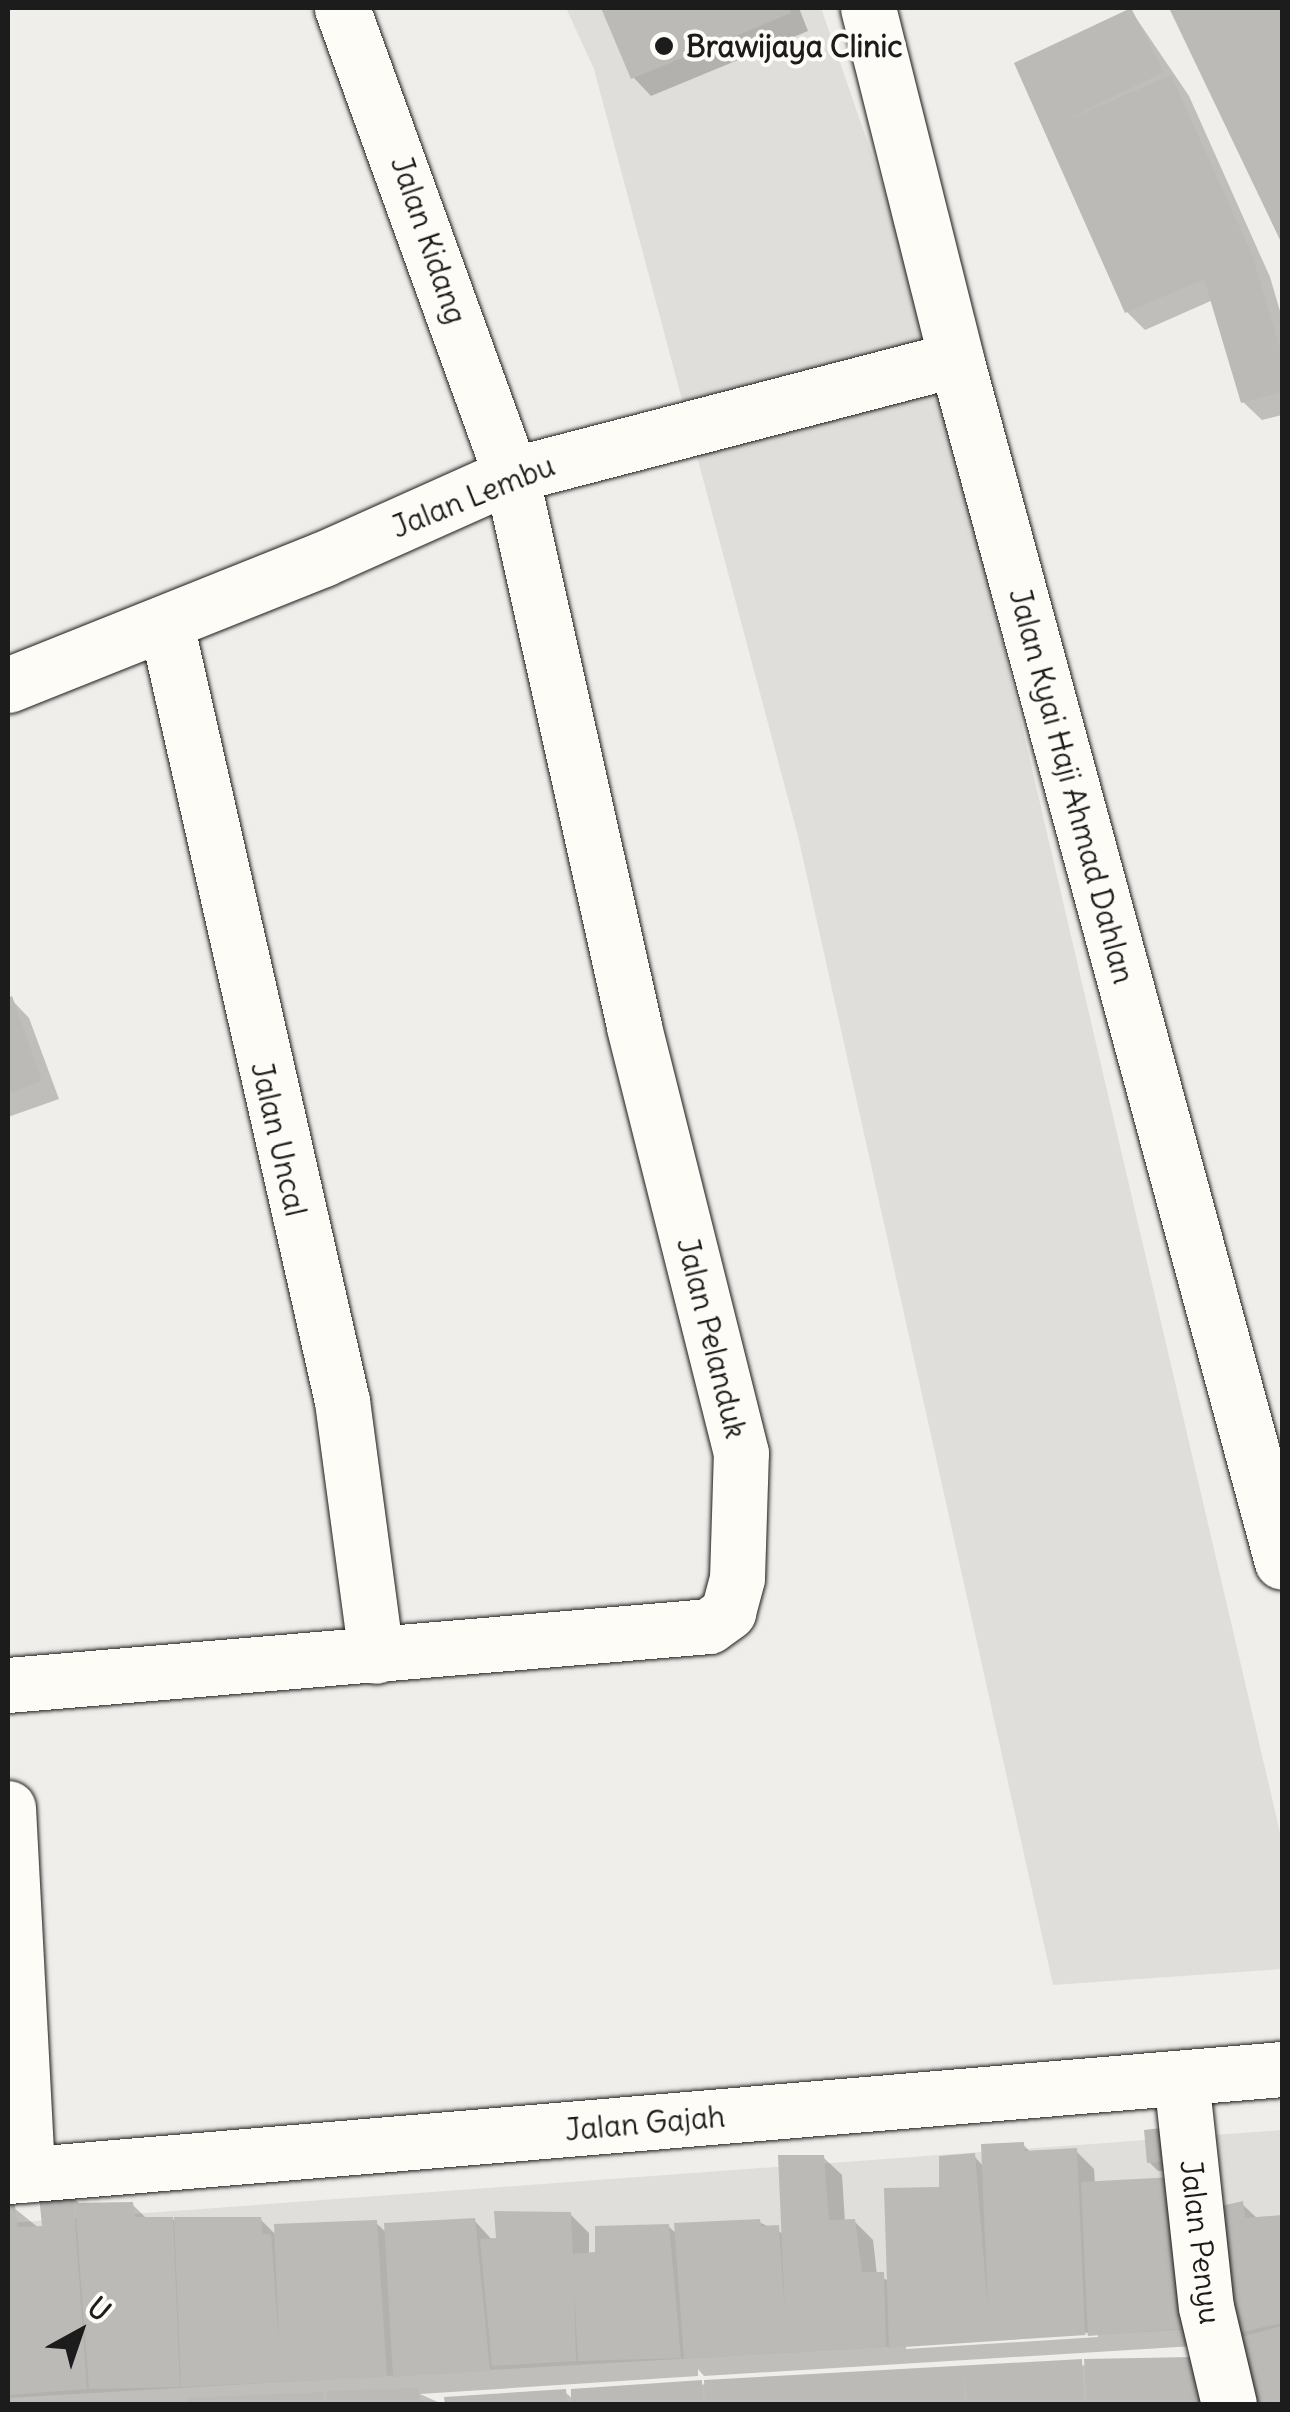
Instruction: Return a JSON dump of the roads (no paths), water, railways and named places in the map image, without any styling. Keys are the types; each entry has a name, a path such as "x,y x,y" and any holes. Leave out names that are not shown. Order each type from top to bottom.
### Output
{"street":[{"name":"Jalan Kidang","path":"342,8 511,475"},
{"name":"Jalan Kyai Haji Ahmad Dahlan","path":"868,8 956,359 1282,1562"},
{"name":"Jalan Lembu","path":"8,685 166,624 511,475 956,359"},
{"name":"Jalan Pelanduk","path":"8,1685 709,1626 728,1612 738,1578 741,1453 634,1026 511,475"},
{"name":"Jalan Uncal","path":"166,624 342,1401 376,1656"},
{"path":"8,1808 17,2176"},
{"name":"Jalan Gajah","path":"17,2176 1282,2069"},
{"name":"Jalan Penyu","path":"1182,2078 1206,2306 1229,2404"}],"place":[{"name":"Brawijaya Clinic","path":"664,46"}]}
